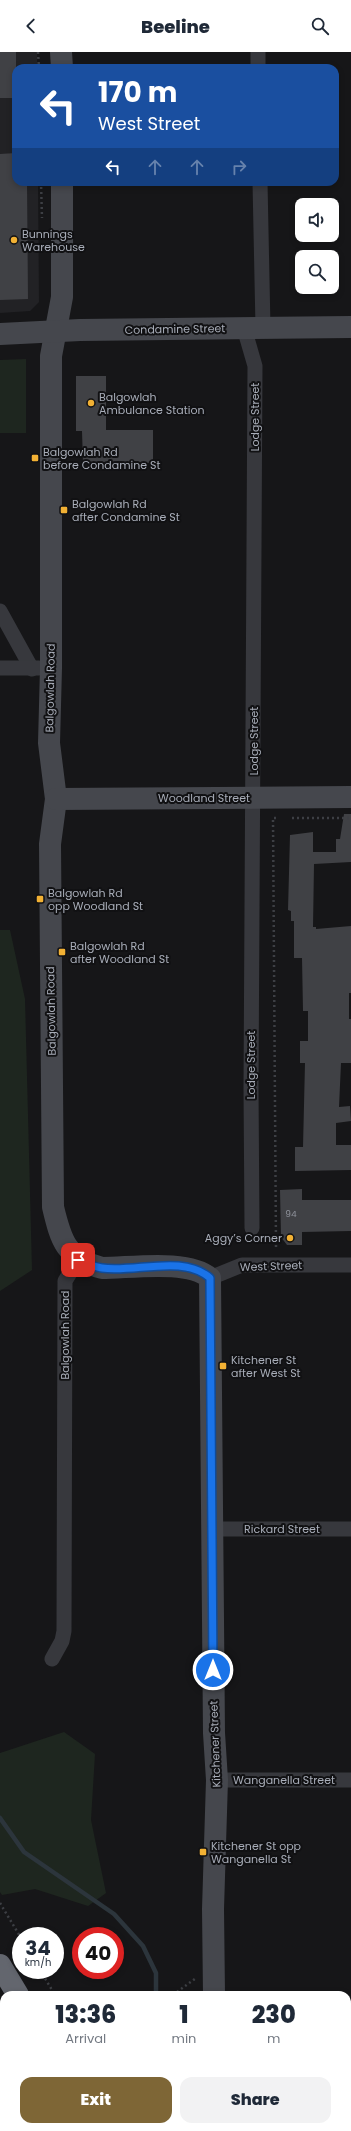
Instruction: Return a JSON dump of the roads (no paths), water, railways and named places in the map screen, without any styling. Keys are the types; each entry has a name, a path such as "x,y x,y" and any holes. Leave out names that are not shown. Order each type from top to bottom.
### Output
{"highway":[{"path":"0,1965 16,1991"}],"street":[{"path":"62,52 62,64"},
{"path":"258,52 258,64"},
{"name":"Balgowlah Road","path":"52,1659 60,1645 64,1632 65,1281 78,1260 69,1250 58,1232 53,1207 50,844 56,799 41,668 50,356 62,297 62,186"},
{"name":"Lodge Street","path":"252,1228 251,1080 254,798 254,328 260,186"},
{"name":"Condamine Street","path":"0,334 56,331 351,327"},
{"path":"0,611 41,668"},
{"path":"0,668 41,668"},
{"name":"Woodland Street","path":"56,799 351,797"},
{"path":"78,1260 102,1268 179,1266 193,1268 210,1278"},
{"name":"West Street","path":"210,1278 242,1265 351,1265"},
{"name":"Kitchener Street","path":"210,1278 214,1733 217,1780 213,1909 214,1991"},
{"name":"Rickard Street","path":"212,1529 351,1529"},
{"name":"Wanganella Street","path":"217,1780 351,1780"}],"waterway":[{"path":"0,1818 24,1852 114,1914 143,1946 156,1973 156,1991"}],"place":[{"name":"Bunnings Warehouse","path":"14,240"},
{"name":"Balgowlah Ambulance Station","path":"91,403"},
{"name":"Balgowlah Rd before Condamine St","path":"35,458"},
{"name":"Balgowlah Rd after Condamine St","path":"64,510"},
{"name":"Balgowlah Rd opp Woodland St","path":"40,899"},
{"name":"Balgowlah Rd after Woodland St","path":"62,952"},
{"name":"Aggy’s Corner","path":"290,1238"},
{"name":"Kitchener St after West St","path":"223,1366"},
{"name":"Kitchener St opp Wanganella St","path":"203,1852"}]}
